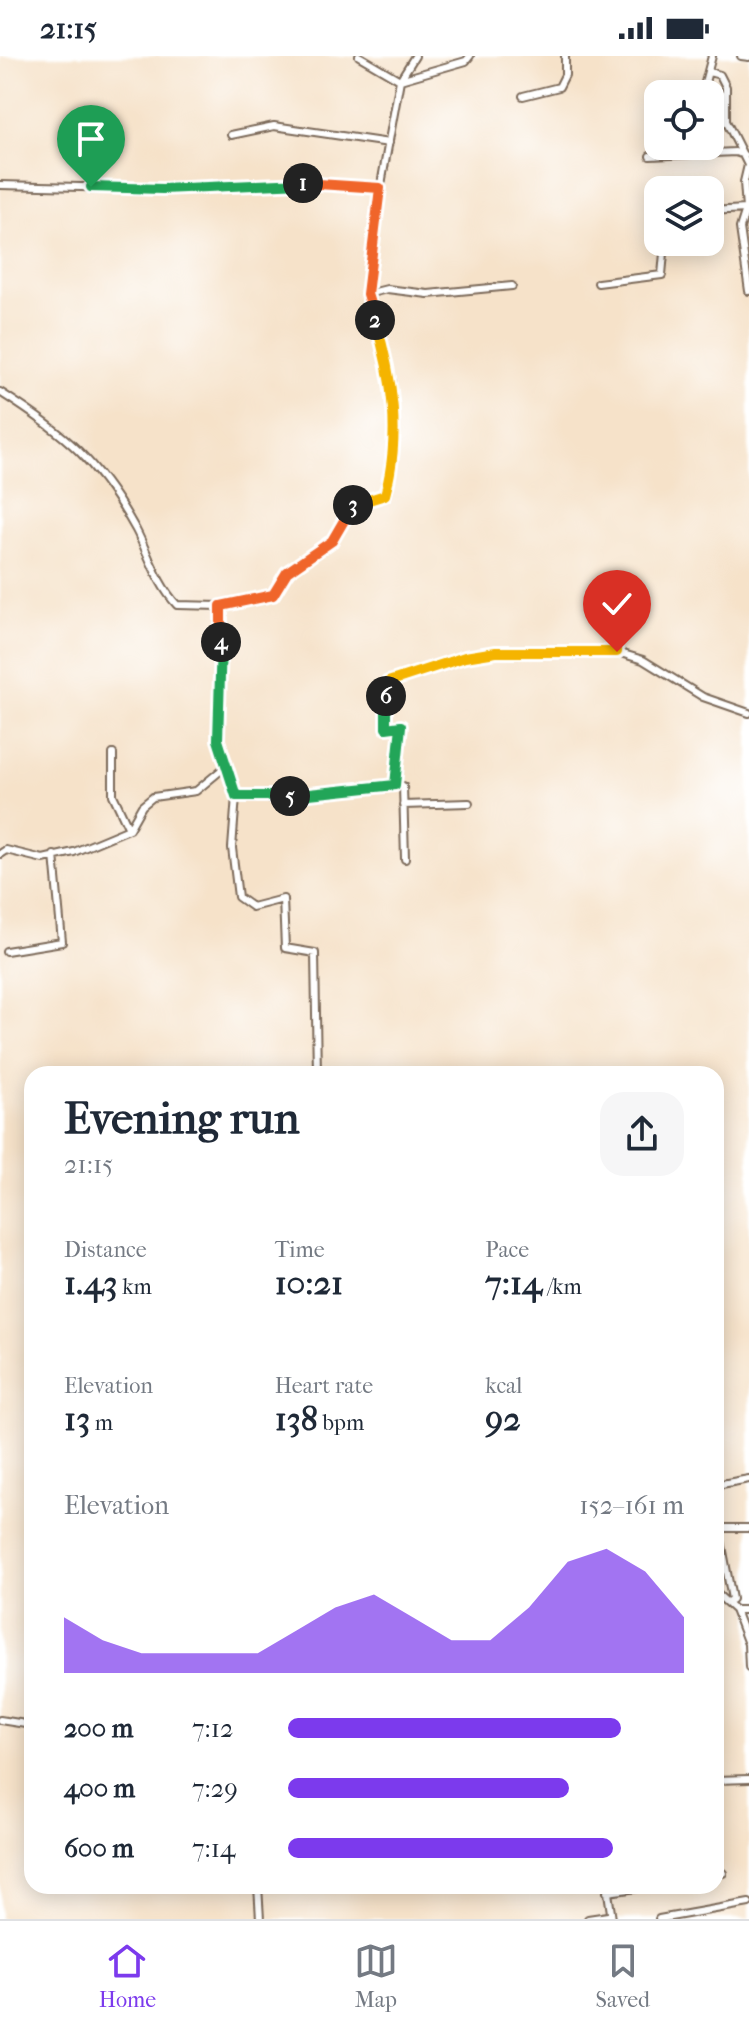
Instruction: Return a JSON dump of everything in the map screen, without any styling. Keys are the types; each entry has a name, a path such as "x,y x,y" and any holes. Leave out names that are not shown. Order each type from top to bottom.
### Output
{"street":[{"path":"359,56 400,80 466,61 470,56"},
{"path":"0,392 92,460 114,490 161,585 177,605 221,606 273,595 287,572 332,541 354,503 385,495 394,436 392,382 367,294 380,188 400,80 415,56"},
{"path":"523,96 559,87 565,75 565,56"},
{"path":"706,80 712,56"},
{"path":"741,56 749,57"},
{"path":"709,72 720,75 726,87 726,121 748,165 744,182 746,209 740,228 749,291"},
{"path":"231,135 274,126 389,143"},
{"path":"724,153 744,155"},
{"path":"0,185 162,189 294,183 380,188"},
{"path":"724,210 746,209"},
{"path":"598,283 662,275 664,256"},
{"path":"367,294 387,289 428,294 512,286"},
{"path":"221,606 218,740 236,796 232,848 238,897 252,907 283,899 285,948 315,953 317,1066"},
{"path":"395,785 401,726 386,728 388,682 465,657 496,652 617,652 643,660 682,686 722,706 749,713"},
{"path":"113,754 113,795 129,829"},
{"path":"0,854 6,850 28,858 74,852 129,829 148,800 196,791 225,767"},
{"path":"236,796 278,798 403,786 405,859"},
{"path":"403,805 469,803"},
{"path":"6,951 62,942 54,855"},
{"path":"724,1484 749,1479"},
{"path":"724,1528 749,1528"},
{"path":"724,1558 732,1599 728,1602"},
{"path":"724,1599 735,1610 748,1644 749,1667"},
{"path":"735,1610 749,1610"},
{"path":"0,1720 24,1724"},
{"path":"724,1780 749,1779"},
{"path":"258,1894 260,1919"},
{"path":"588,1919 611,1919 608,1894"},
{"path":"659,1919 749,1903"}],"route":[{"path":"91,187 162,189 337,183 380,188 367,294 392,382 394,436 389,480 385,495 354,503 332,541 287,572 273,595 221,606 218,740 236,796 278,798 395,785 401,726 386,728 386,696 388,682 409,674 465,657 496,652 617,652"}]}
